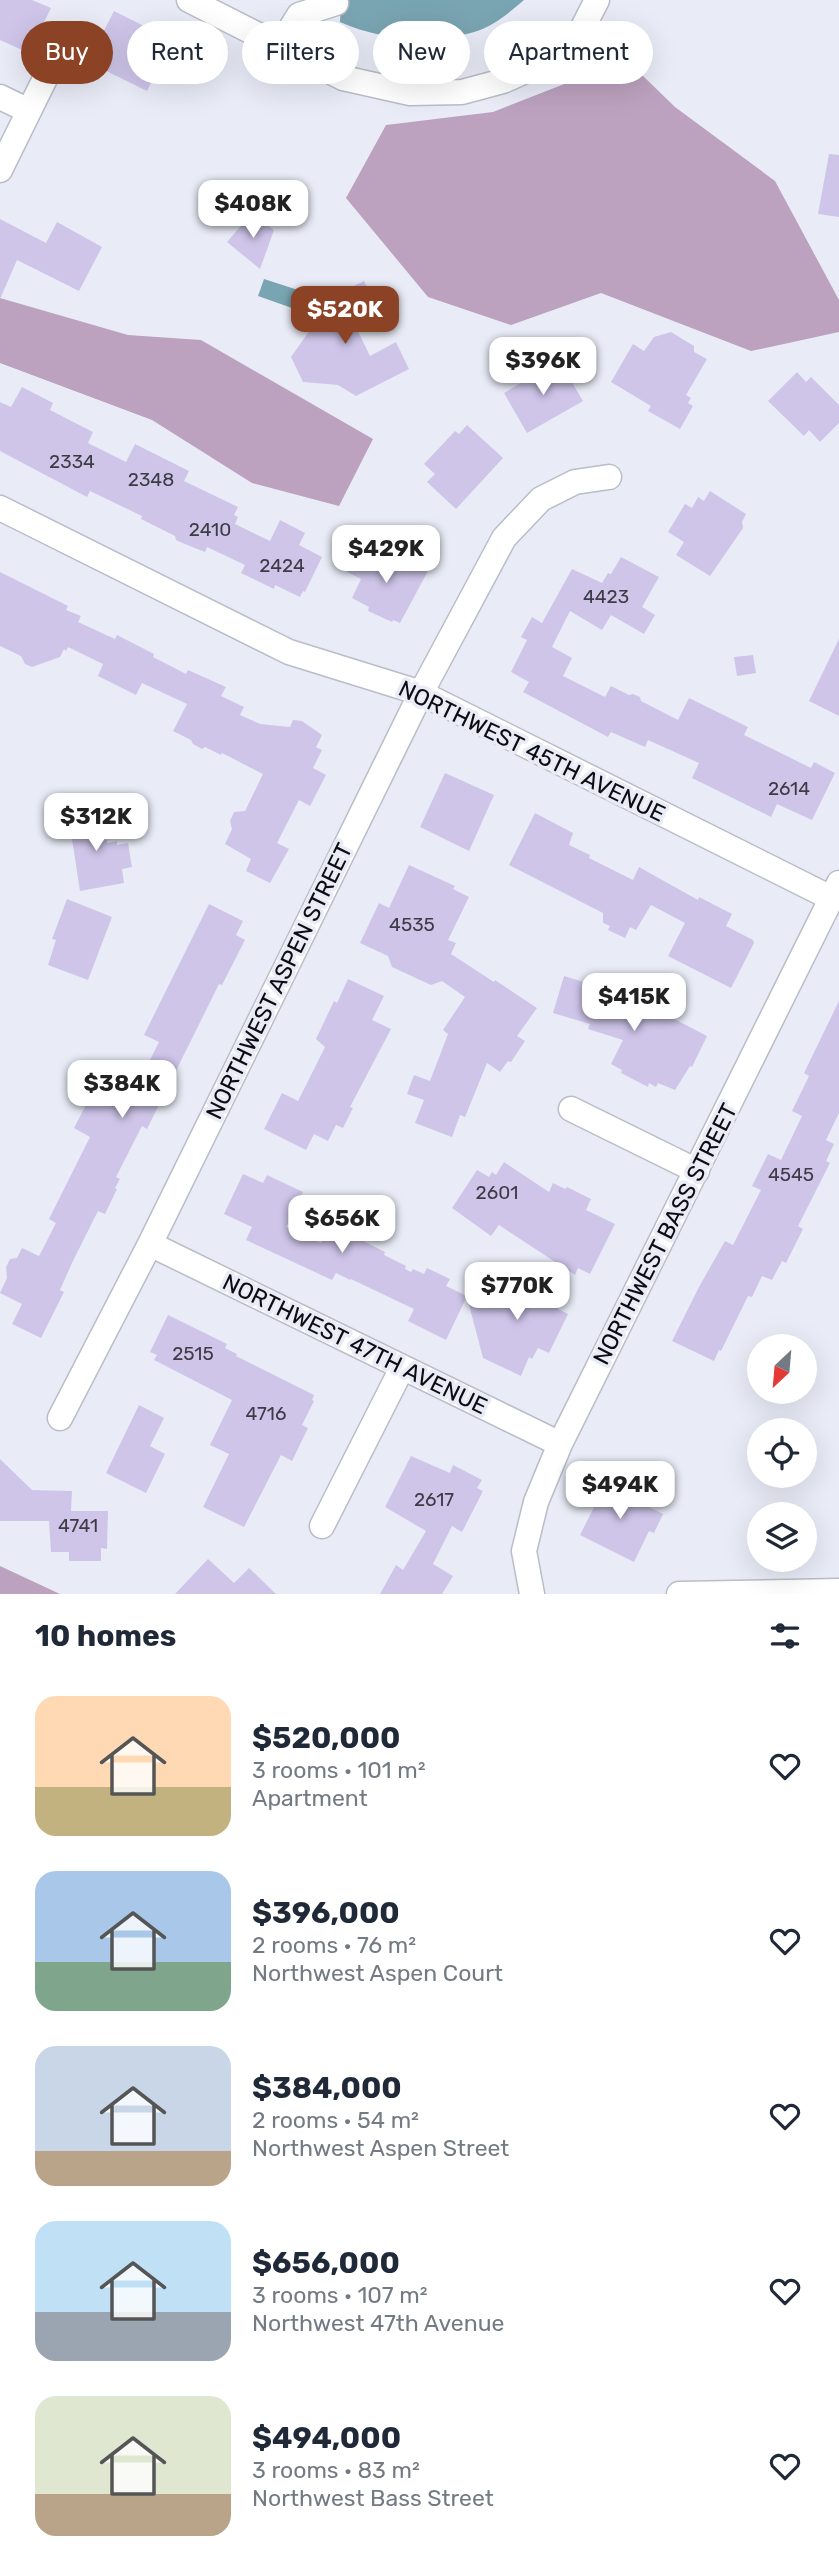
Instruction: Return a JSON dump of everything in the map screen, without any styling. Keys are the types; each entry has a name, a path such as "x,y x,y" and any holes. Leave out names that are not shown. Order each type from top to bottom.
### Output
{"street":[{"path":"189,0 242,27"},
{"path":"359,82 410,93 462,92 503,82 539,65 580,33 597,0"},
{"path":"295,21 299,15 336,3"},
{"path":"0,170 42,84"},
{"path":"0,97 29,111"},
{"name":"NORTHWEST ASPEN STREET","path":"60,1418 150,1244 421,693 504,538 541,499 575,482 609,477"},
{"name":"NORTHWEST 45TH AVENUE","path":"0,508 289,652 421,693 835,890"},
{"name":"NORTHWEST BASS STREET","path":"531,1594 524,1551 536,1502 560,1444 835,890"},
{"path":"571,1109 697,1171"},
{"name":"NORTHWEST 47TH AVENUE","path":"150,1244 560,1444"},
{"path":"322,1526 402,1368"},
{"path":"679,1594 839,1591"}],"shaded area":[{"path":"564,84 651,84 675,107 775,181 839,300 839,332 751,351 601,293 511,325 428,297 346,198 386,125 493,112"},
{"path":"0,298 128,335 201,340 373,439 339,506 252,483 152,420 0,363"},
{"path":"0,1566 60,1594 0,1594"}],"water":[{"path":"341,0 524,0 498,21 484,21 484,29 470,33 470,21 373,21 373,33 359,29 359,21 340,21"},
{"path":"264,279 298,290 292,308 258,296"}],"building":[{"path":"0,0 32,0 51,8 45,21 21,21 21,49 0,40"},
{"path":"114,11 134,21 127,21 127,81 113,74 113,21 109,21"},
{"path":"133,84 150,84 147,91"},
{"path":"829,154 839,155 839,217 818,214"},
{"path":"252,213 274,230 260,269 227,242"},
{"path":"0,219 46,243 57,222 102,247 79,291 17,260 0,299"},
{"path":"364,281 377,306 352,319 370,356 396,342 409,369 356,396 338,385 303,382 291,357 310,330 312,307"},
{"path":"671,332 694,346 694,352 707,359 686,395 691,398 688,403 693,406 680,429 648,411 651,406 611,382 633,344 644,351 654,337"},
{"path":"559,360 583,401 527,433 504,393"},
{"path":"797,372 806,382 811,377 839,405 839,423 820,442 809,430 804,436 768,401"},
{"path":"22,387 53,403 50,410 93,432 88,443 126,462 135,444 189,471 184,481 238,507 234,515 238,517 235,524 270,541 280,520 305,533 299,545 322,557 305,592 303,591 300,597 275,585 274,589 241,573 245,565 207,547 205,552 176,540 175,536 141,519 142,516 90,491 87,497 0,451 0,402 11,407"},
{"path":"467,425 503,458 456,509 427,482 435,474 424,464 455,431 459,434"},
{"path":"710,491 746,514 742,522 743,528 710,576 676,555 684,542 668,532 685,504 692,508 698,497 704,501"},
{"path":"357,552 371,559 373,555 390,564 396,556 428,571 400,623 368,611 369,607 352,598 361,579 347,572"},
{"path":"621,557 659,577 642,607 655,615 644,634 611,615 602,630 570,611 552,647 572,658 563,676 605,697 611,686 629,695 633,694 678,720 689,698 748,727 744,735 811,768 814,762 835,773 812,820 777,804 771,817 692,778 699,763 648,740 645,747 611,732 608,737 523,692 529,682 511,672 527,640 521,637 532,617 542,623 572,569 602,583"},
{"path":"0,572 68,606 66,610 81,616 78,622 115,639 117,635 186,674 188,670 226,687 221,696 244,707 240,715 260,724 290,727 293,720 302,721 322,735 316,747 322,750 313,768 326,775 310,806 299,800 277,843 289,849 270,883 246,871 251,859 225,844 232,829 230,821 234,812 245,811 263,774 222,753 221,755 205,747 202,749 173,731 187,704 142,683 136,695 98,676 103,664 68,647 60,657 32,667 25,664 21,656 0,646"},
{"path":"839,639 839,716 809,701"},
{"path":"753,655 756,673 737,676 734,657"},
{"path":"445,773 494,795 469,851 420,827"},
{"path":"96,808 102,841 117,841 117,845 128,843 132,867 122,869 124,883 80,891 68,813"},
{"path":"535,813 573,833 569,845 590,855 589,858 633,880 639,867 698,900 699,897 732,914 726,926 754,943 731,988 668,956 685,923 651,905 636,930 630,927 625,938 608,930 610,926 603,923 603,913 509,865"},
{"path":"409,865 455,886 453,889 469,897 448,940 456,943 451,954 537,1008 517,1036 525,1041 511,1062 508,1061 500,1072 487,1063 465,1117 460,1115 452,1137 415,1123 424,1100 407,1094 414,1075 430,1081 448,1034 443,1030 465,997 442,981 431,985 392,967 388,956 360,943 379,903 389,908"},
{"path":"67,899 112,917 88,980 48,965 56,940 52,939"},
{"path":"209,904 243,921 236,935 245,940 222,985 219,984 147,1129 142,1126 116,1177 120,1179 105,1214 98,1211 72,1263 60,1290 64,1292 41,1338 12,1324 22,1304 0,1293 7,1278 6,1267 10,1259 17,1258 22,1248 39,1256 56,1223 49,1219 90,1137 74,1128 109,1061 141,1078 159,1042 144,1035"},
{"path":"564,976 630,996 707,1036 692,1067 690,1066 675,1090 658,1083 656,1087 649,1083 648,1087 621,1073 622,1070 611,1064 623,1040 588,1029 590,1024 553,1013"},
{"path":"348,979 384,996 372,1020 391,1029 350,1107 353,1108 343,1128 336,1125 328,1141 314,1134 306,1150 264,1129 282,1093 298,1101 325,1047 316,1039"},
{"path":"839,1001 839,1113 826,1140 834,1144 826,1161 830,1163 798,1226 803,1229 786,1263 782,1261 772,1280 762,1276 752,1297 748,1296 714,1361 672,1341 725,1241 733,1245 761,1190 752,1186 768,1154 781,1160 802,1116 792,1111 809,1076 804,1073"},
{"path":"504,1162 549,1192 553,1183 591,1199 586,1210 615,1224 590,1274 578,1268 575,1275 499,1225 491,1236 452,1208 477,1170 489,1177 492,1172 496,1175"},
{"path":"243,1174 263,1183 267,1175 303,1192 286,1227 321,1243 328,1228 340,1234 342,1230 385,1252 384,1255 406,1266 405,1269 411,1272 413,1269 424,1274 427,1268 450,1279 446,1286 467,1296 446,1340 408,1321 414,1309 336,1273 332,1280 246,1240 252,1227 224,1214"},
{"path":"502,1270 564,1298 558,1309 568,1314 549,1353 538,1348 532,1359 529,1357 521,1376 483,1358 467,1297 486,1306"},
{"path":"168,1315 227,1344 225,1348 237,1354 236,1356 314,1395 314,1401 302,1425 308,1428 292,1461 281,1455 244,1527 203,1507 229,1454 210,1445 232,1400 154,1360 157,1355 150,1352"},
{"path":"139,1405 164,1418 150,1446 165,1454 146,1493 106,1473"},
{"path":"411,1456 450,1473 453,1465 482,1480 477,1488 483,1491 462,1532 452,1526 433,1564 453,1576 442,1594 380,1594 396,1565 403,1570 426,1531 385,1507"},
{"path":"0,1459 32,1490 72,1491 71,1511 108,1511 107,1549 101,1548 101,1561 69,1561 69,1552 51,1552 49,1521 0,1521"},
{"path":"604,1479 629,1492 627,1496 663,1514 654,1533 649,1531 634,1562 580,1535 595,1505 591,1503"},
{"path":"208,1559 234,1583 249,1568 276,1594 175,1594"}]}
